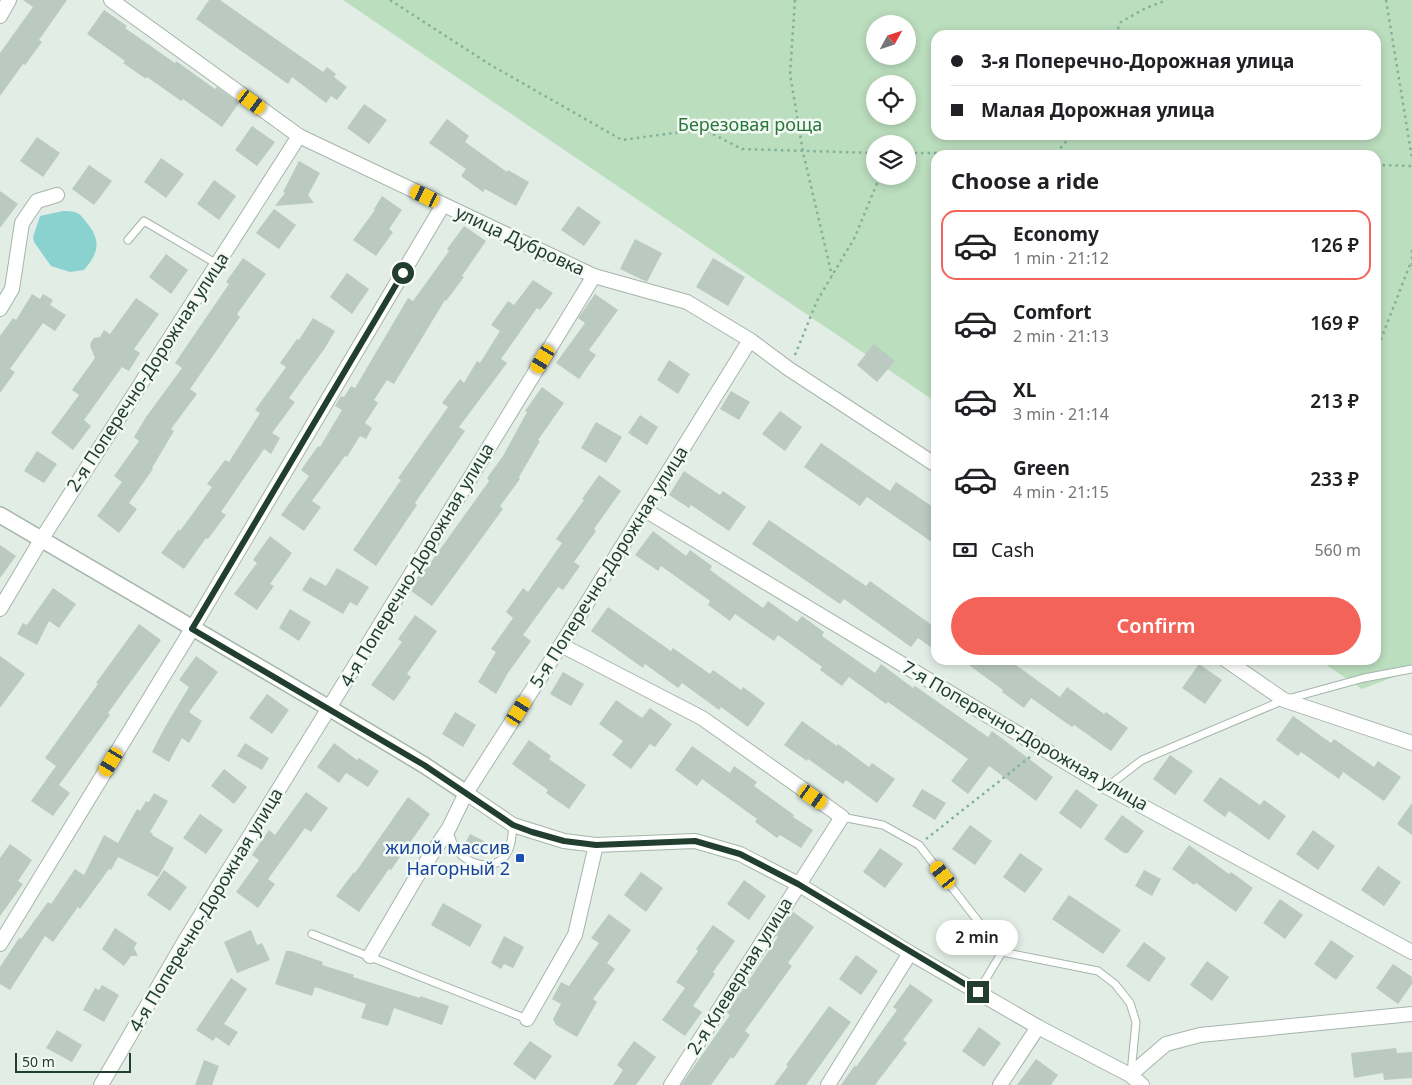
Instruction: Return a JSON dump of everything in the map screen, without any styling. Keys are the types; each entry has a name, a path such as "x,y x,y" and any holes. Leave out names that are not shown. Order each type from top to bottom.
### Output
{"street":[{"path":"0,16 9,0"},
{"name":"улица Дубровка","path":"111,0 299,136 594,276 687,302 750,340 789,369 931,463"},
{"name":"2-я Поперечно-Дорожная улица","path":"0,609 41,540 299,136"},
{"path":"0,309 12,289 22,223 37,200 57,195"},
{"path":"0,944 192,629 443,205"},
{"name":"4-я Поперечно-Дорожная улица","path":"100,1085 186,939 594,276"},
{"name":"5-я Поперечно-Дорожная улица","path":"466,793 561,645 750,340"},
{"name":"7-я Поперечно-Дорожная улица","path":"645,510 1107,787 1412,952"},
{"path":"0,515 424,765 513,825 564,841 596,845 695,841 740,854 798,884 910,953 1038,1027 1130,1075 1142,1085"},
{"path":"561,645 702,718 842,817"},
{"path":"1233,665 1284,700 1412,743"},
{"path":"370,956 417,876 449,828 466,793"},
{"name":"2-я Клеверная улица","path":"671,1085 842,817"},
{"path":"527,1019 575,935 596,845"},
{"path":"828,1085 910,953"},
{"path":"1130,1075 1166,1044 1200,1035 1412,1014"},
{"path":"1000,1085 1038,1027"}],"lane":[{"path":"128,240 144,220 217,264"},
{"path":"1107,787 1142,760 1284,700 1364,678 1412,669"},
{"path":"842,817 882,825 919,845 1002,952 1098,971 1115,984 1130,1003 1136,1022 1130,1075"},
{"path":"449,828 451,841 457,850 467,859 481,865 487,865 500,861 507,853 512,840 513,825"},
{"path":"312,934 527,1019"},
{"path":"978,992 1002,952"}],"path":[{"path":"390,0 489,64 622,140 703,129 742,149 866,153"},
{"path":"796,0 790,74 803,152 832,276"},
{"path":"1117,30 1121,22 1146,8 1167,0"},
{"path":"1386,0 1412,158"},
{"path":"1059,150 1068,140"},
{"path":"916,153 931,153"},
{"path":"1381,165 1412,166"},
{"path":"789,369 817,301 855,237 876,185"},
{"path":"1412,250 1412,270"},
{"path":"1381,339 1411,262"},
{"path":"919,845 1042,748"}],"green space":[{"name":"Березовая роща","path":"343,0 1412,0 1412,670 1362,689 1326,665 1381,665 1381,150 931,150 931,399"}],"water":[{"path":"63,211 79,214 95,236 95,253 84,270 70,272 51,266 34,242 33,237 40,216"}],"building":[{"path":"23,0 67,0 39,40 42,42 0,96 0,53 33,7"},
{"path":"209,0 220,0 323,72 327,67 336,74 334,77 347,87 337,100 331,96 326,103 292,77 288,84 196,19"},
{"path":"104,10 127,26 125,28 175,63 176,61 215,89 217,87 239,103 222,127 183,99 181,101 147,77 146,79 123,63 125,61 87,34"},
{"path":"364,104 387,120 369,144 347,128"},
{"path":"447,119 469,136 465,142 507,172 508,170 529,182 516,206 485,189 483,192 461,176 466,169 429,143"},
{"path":"252,126 275,142 257,166 235,150"},
{"path":"37,137 60,153 43,177 20,161"},
{"path":"161,158 184,174 166,198 144,182"},
{"path":"299,161 320,173 308,195 314,203 275,206 285,193 283,192"},
{"path":"89,165 112,181 94,205 72,189"},
{"path":"214,180 236,196 219,220 197,204"},
{"path":"0,191 18,204 0,228"},
{"path":"382,196 402,210 389,229 393,232 376,256 353,240 375,210"},
{"path":"578,206 601,222 584,246 561,230"},
{"path":"274,209 296,225 279,249 256,233"},
{"path":"464,226 486,241 462,276 464,277 445,300 394,384 387,380 374,400 378,403 365,423 372,428 366,439 360,436 347,457 345,456 312,501 321,507 304,531 281,515 309,476 301,470 318,446 320,447 342,410 335,406 341,396 344,397 351,386 355,388 408,298 413,301 449,251 447,249"},
{"path":"635,239 662,253 647,282 620,269"},
{"path":"166,254 188,270 171,294 149,277"},
{"path":"243,258 266,274 237,314 240,317 190,389 197,394 171,429 174,431 153,469 129,503 137,509 119,533 97,516 122,482 114,476 139,441 134,437 146,417 182,368 175,363 229,284 226,282"},
{"path":"713,258 745,277 728,306 696,287"},
{"path":"347,273 369,289 352,314 330,297"},
{"path":"533,280 553,293 540,310 537,308 501,359 507,363 459,427 465,431 415,503 417,505 376,566 353,550 401,480 398,478 448,407 442,403 460,379 464,383 477,361 480,363 500,331 491,325 508,301 514,305"},
{"path":"32,294 40,299 43,294 53,300 50,305 66,315 55,331 43,323 10,369 15,372 0,393 0,336 13,318 16,320"},
{"path":"595,294 618,310 589,350 596,355 579,379 556,363 585,323 578,318"},
{"path":"136,298 159,314 134,349 140,353 129,371 122,367 84,420 91,426 73,450 51,433 79,395 72,390 95,358 90,346 91,342 94,338 100,337 104,330 110,334"},
{"path":"313,318 335,331 289,398 295,402 272,433 280,438 271,454 264,449 221,512 226,515 208,539 206,538 184,569 161,553 179,529 180,531 212,487 207,484 225,460 229,462 260,413 255,410 286,367 280,363 297,339 299,340"},
{"path":"874,344 895,361 877,382 857,365"},
{"path":"669,360 690,374 678,394 657,380"},
{"path":"542,387 564,403 538,440 540,441 519,477 520,479 500,506 503,509 432,606 411,591 424,570 489,481 487,478 503,456 527,412 525,411"},
{"path":"731,391 750,402 739,420 720,409"},
{"path":"780,411 802,427 785,451 762,434"},
{"path":"640,415 658,427 647,445 628,433"},
{"path":"596,422 622,437 606,463 581,448"},
{"path":"821,443 890,491 896,482 931,506 931,542 867,497 860,506 804,467"},
{"path":"37,451 57,464 44,483 24,471"},
{"path":"684,471 720,495 723,491 746,507 729,531 691,505 689,508 669,495"},
{"path":"599,475 621,491 594,529 596,531 574,562 580,566 563,590 558,587 523,635 531,641 508,673 496,694 478,682 496,652 491,649 513,618 506,612 523,588 528,592 562,543 556,539"},
{"path":"769,520 866,586 870,581 931,624 931,647 918,638 911,647 844,599 840,604 752,544"},
{"path":"653,531 686,556 690,550 712,566 710,570 763,608 768,601 797,622 802,616 824,632 822,636 875,673 881,664 913,688 915,686 988,737 992,731 1053,777 1036,801 989,766 968,794 951,781 968,759 888,702 886,704 849,677 842,686 820,670 822,667 778,635 774,641 735,614 730,621 708,605 710,601 661,566 658,571 635,555"},
{"path":"270,536 292,553 270,584 274,586 257,610 234,594 257,563 253,560"},
{"path":"0,545 16,556 0,578"},
{"path":"337,568 369,587 357,606 350,602 343,614 302,590 310,577 326,586"},
{"path":"53,588 76,604 59,628 49,621 37,645 17,634 23,623 27,625"},
{"path":"608,607 671,651 673,648 710,674 713,670 741,690 743,687 765,703 748,727 721,707 719,710 682,683 678,688 645,664 643,668 591,631"},
{"path":"290,609 311,622 299,641 279,628"},
{"path":"415,615 437,631 407,674 411,677 394,701 371,685 402,642 398,639"},
{"path":"139,624 161,640 59,785 70,793 53,816 31,801 56,766 45,758"},
{"path":"0,656 25,674 0,708"},
{"path":"196,656 218,672 189,712 202,721 189,743 182,738 169,762 152,752 189,687 179,680"},
{"path":"969,665 1016,665 1060,697 1067,687 1104,714 1106,712 1128,728 1111,751 1074,725 1072,727 1031,698 1024,708 1002,692 1003,690"},
{"path":"1198,665 1222,680 1205,704 1182,688"},
{"path":"563,672 584,684 571,706 550,694"},
{"path":"267,694 289,710 272,734 249,718"},
{"path":"616,700 642,718 650,708 672,724 655,747 650,744 631,769 612,755 623,741 599,724"},
{"path":"455,712 476,725 463,747 442,734"},
{"path":"1293,716 1331,743 1334,739 1374,767 1378,761 1401,777 1384,801 1343,772 1339,779 1301,752 1298,756 1276,740"},
{"path":"802,721 869,767 872,763 895,779 877,803 846,780 843,784 808,759 807,761 784,745"},
{"path":"529,740 551,756 549,759 586,785 569,809 546,793 548,790 512,764"},
{"path":"245,743 269,758 262,770 237,756"},
{"path":"334,743 357,760 359,758 379,771 368,787 346,773 339,783 317,767"},
{"path":"692,746 730,773 734,766 757,782 754,786 794,815 793,817 813,830 801,848 780,835 777,838 755,822 757,819 702,779 697,786 675,770"},
{"path":"1170,755 1193,771 1175,795 1153,779"},
{"path":"224,769 247,787 234,804 211,786"},
{"path":"1220,777 1260,805 1264,800 1286,816 1269,840 1229,811 1225,817 1203,801"},
{"path":"922,789 946,803 935,820 912,806"},
{"path":"1076,789 1098,805 1081,829 1059,813"},
{"path":"306,792 328,808 311,832 305,828 268,879 275,884 258,908 236,892 259,860 252,855 269,830 275,835"},
{"path":"154,793 168,801 150,832 174,848 158,877 118,857 111,870 109,869 80,909 78,907 53,942 45,936 10,990 0,984 0,967 19,938 21,939 48,902 51,904 75,869 84,875 104,835 118,843 137,809 140,811 146,801 149,802"},
{"path":"408,797 430,814 359,912 336,896 355,873"},
{"path":"1412,803 1412,835 1397,824"},
{"path":"200,814 223,830 206,854 183,838"},
{"path":"1122,815 1144,831 1128,853 1124,853 1104,839"},
{"path":"970,825 992,841 975,865 952,849"},
{"path":"1313,830 1335,846 1318,870 1296,854"},
{"path":"470,834 488,843 481,856 463,847"},
{"path":"10,844 32,860 18,881 23,884 0,916 0,858"},
{"path":"1189,845 1229,874 1231,872 1253,888 1236,912 1196,883 1194,885 1172,869"},
{"path":"880,848 903,864 885,888 863,872"},
{"path":"1020,853 1043,869 1025,893 1003,877"},
{"path":"1378,866 1401,882 1384,906 1361,890"},
{"path":"164,870 187,887 170,911 147,895"},
{"path":"1144,870 1161,879 1152,896 1135,886"},
{"path":"641,872 663,888 646,912 624,895"},
{"path":"744,880 766,896 749,920 727,904"},
{"path":"1069,895 1121,930 1103,954 1052,919"},
{"path":"1280,899 1303,915 1285,939 1263,923"},
{"path":"443,903 482,925 470,947 431,925"},
{"path":"792,911 814,927 788,963 792,966 745,1031 750,1035 711,1085 681,1085 730,1015 727,1013 778,937 776,936"},
{"path":"609,914 631,930 607,963 615,969 593,999 597,1002 577,1037 556,1025 553,1019 561,1004 552,999 561,982 569,986 599,943 591,938"},
{"path":"713,925 735,941 713,972 715,974 693,1006 702,1012 685,1036 662,1020 685,988 676,982 698,951 696,949"},
{"path":"115,928 137,943 134,948 138,956 131,956 124,966 102,949"},
{"path":"251,930 257,945 262,943 270,960 237,973 224,942"},
{"path":"504,936 524,947 513,968 504,964 501,969 491,963"},
{"path":"1331,940 1354,956 1336,980 1314,964"},
{"path":"1144,942 1166,958 1149,982 1126,966"},
{"path":"286,951 323,962 322,965 354,975 353,977 449,1006 442,1025 394,1008 388,1026 361,1018 366,1004 315,987 312,996 275,984"},
{"path":"856,955 878,971 861,995 839,979"},
{"path":"1207,961 1229,977 1212,1001 1190,985"},
{"path":"1393,964 1412,977 1412,984 1398,1004 1376,988"},
{"path":"231,978 247,989 224,1024 238,1032 229,1046 216,1037 213,1041 196,1030"},
{"path":"910,984 933,1000 903,1040 907,1043 875,1085 841,1085 897,1010 893,1007"},
{"path":"102,985 119,995 104,1022 83,1010 95,988 99,990"},
{"path":"829,1006 851,1022 806,1085 774,1085 788,1066 786,1065"},
{"path":"979,1027 1001,1043 984,1067 962,1051"},
{"path":"57,1030 82,1045 72,1062 46,1048"},
{"path":"530,1041 552,1056 535,1080 513,1064"},
{"path":"634,1041 656,1057 636,1085 613,1085 623,1070 617,1065"},
{"path":"1396,1048 1397,1053 1412,1052 1412,1078 1384,1080 1383,1073 1354,1078 1351,1053"},
{"path":"1036,1059 1058,1075 1051,1085 1017,1085"},
{"path":"204,1060 219,1066 212,1085 195,1085"}],"place":[{"name":"жилой массив Нагорный 2","path":"520,858"}],"route":[{"path":"403,273 192,629 424,765 513,825 564,841 596,845 695,841 740,854 798,884 910,953 978,992"}]}
